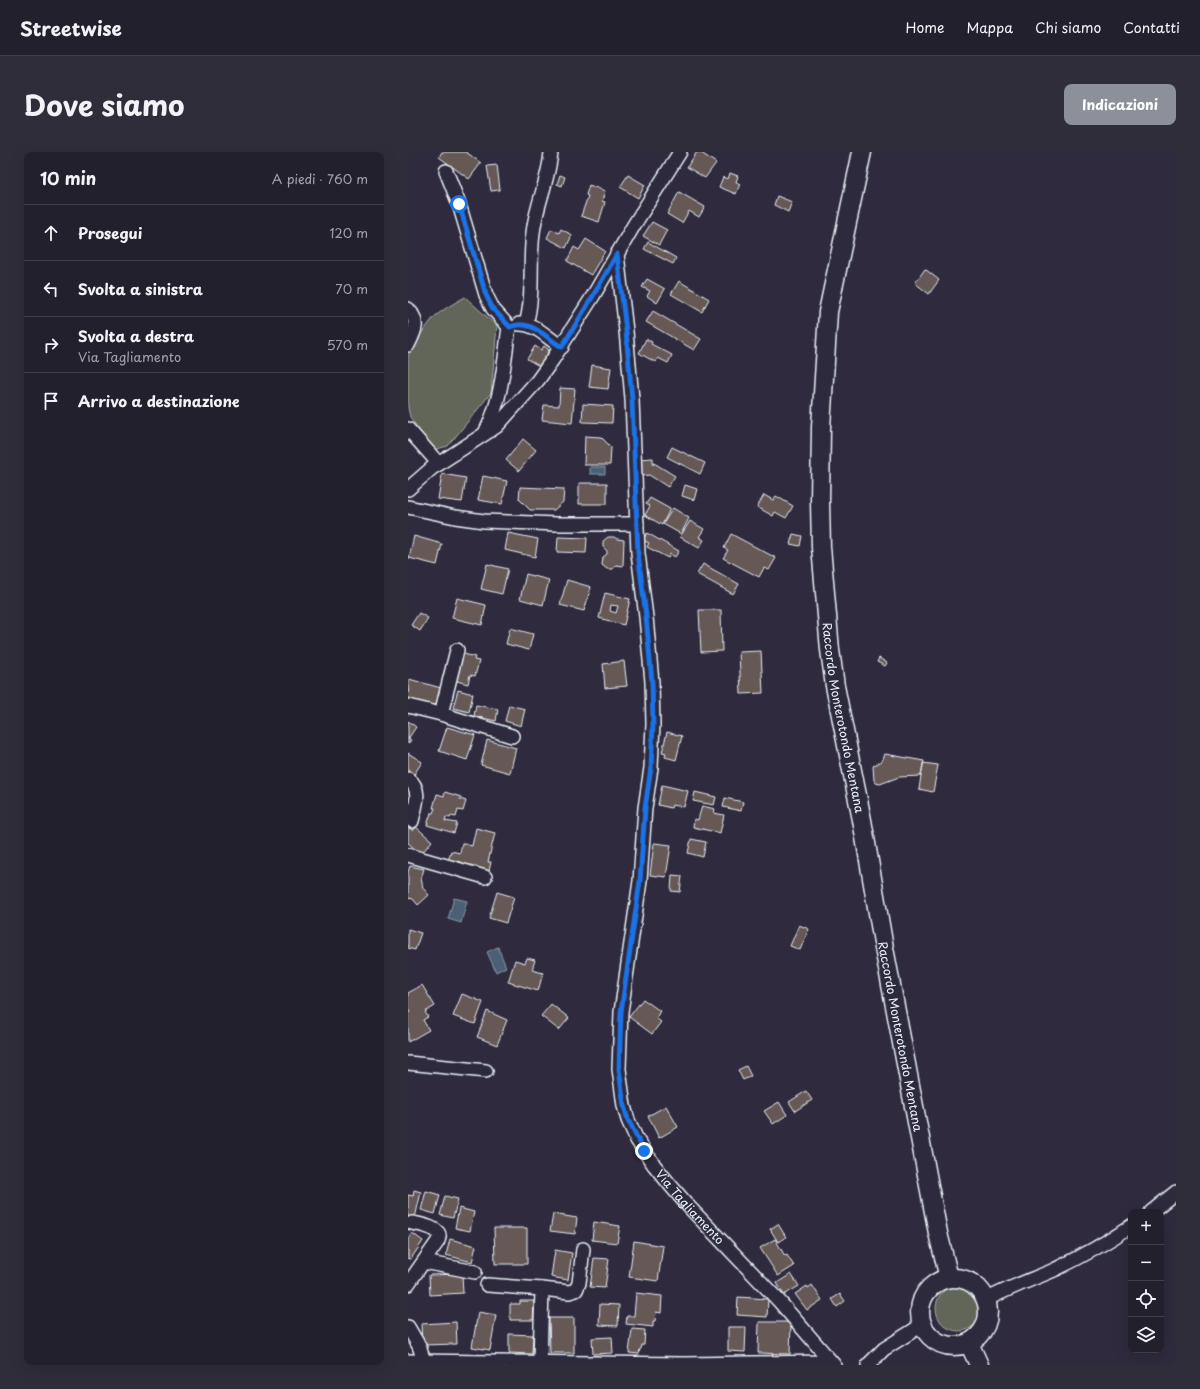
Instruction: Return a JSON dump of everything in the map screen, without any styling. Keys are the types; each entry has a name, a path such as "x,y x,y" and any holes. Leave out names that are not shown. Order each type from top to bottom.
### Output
{"main road":[{"name":"Raccordo Monterotondo Mentana","path":"862,152 828,312 821,427 820,517 822,559 830,650 836,692 862,820 884,948 938,1234 950,1278"},
{"path":"950,1278 961,1278 972,1282 980,1290 986,1300 989,1310 988,1320 978,1338 969,1344 950,1346 941,1344 933,1340 926,1333 922,1324 920,1304 924,1295 931,1286 940,1281 950,1278"},
{"path":"969,1344 979,1365"}],"street":[{"path":"526,324 530,302 530,268 534,226 550,169 551,152"},
{"path":"408,489 439,464 497,426 546,371 680,152"},
{"path":"446,171 459,204 486,295 493,309 510,327"},
{"name":"Via Tagliamento","path":"617,254 627,338 632,399 638,553 652,682 653,724 651,768 645,808 640,881 621,1018 619,1069 624,1106 628,1120 637,1140 667,1181 778,1301 833,1364"},
{"path":"408,309 413,314 416,322 415,331 408,345"},
{"path":"510,327 517,324 526,324 535,328 547,338 562,347"},
{"path":"484,434 494,414 498,399 510,327"},
{"path":"408,429 439,464"},
{"path":"408,507 460,518 484,520 556,524 637,524"},
{"path":"441,714 458,650"},
{"path":"408,706 441,714 512,736"},
{"path":"408,779 414,784 417,790 412,821"},
{"path":"408,855 486,877"},
{"path":"408,1063 486,1071"},
{"path":"1155,1209 1176,1192"},
{"path":"408,1284 438,1241 440,1235 435,1230 412,1223"},
{"path":"986,1300 1076,1259 1128,1228"},
{"path":"487,1285 569,1292 576,1290 579,1283 583,1249"},
{"path":"424,1262 475,1272"},
{"path":"540,1362 542,1289"},
{"path":"868,1365 884,1349 922,1324"},
{"path":"408,1327 419,1346 424,1361"},
{"path":"408,1362 833,1364"}],"green space":[{"path":"465,297 497,326 491,393 448,446 433,450 410,417 408,408 408,359 410,348 434,317"},
{"path":"959,1285 972,1289 978,1295 982,1308 978,1321 972,1327 959,1331 946,1327 940,1321 936,1308 940,1295 946,1289"}],"water":[{"path":"590,467 605,467 605,474 590,474"},
{"path":"454,898 467,901 461,923 448,919"},
{"path":"498,947 506,967 496,972 487,952"}],"building":[{"path":"442,152 466,152 481,163 469,179 439,157"},
{"path":"697,152 700,152 716,163 705,178 687,167"},
{"path":"497,165 500,190 491,191 487,166"},
{"path":"730,173 738,176 736,182 740,184 736,194 719,187 723,177 728,179"},
{"path":"560,175 565,177 562,186 557,184"},
{"path":"628,175 645,185 638,198 620,187"},
{"path":"589,185 605,191 602,201 605,202 599,222 581,216 588,196 586,195"},
{"path":"679,192 705,207 699,217 689,211 682,223 667,214"},
{"path":"777,196 792,202 788,212 774,205"},
{"path":"652,222 667,230 659,245 643,236"},
{"path":"551,229 559,233 561,229 572,235 566,248 547,238"},
{"path":"586,239 605,251 591,275 567,261 574,247 579,250"},
{"path":"648,242 676,258 673,264 644,249"},
{"path":"925,269 939,280 929,294 915,283"},
{"path":"647,279 665,289 657,303 647,296 650,291 642,287"},
{"path":"679,281 709,299 702,312 671,294"},
{"path":"653,311 701,339 694,350 646,322"},
{"path":"646,339 652,342 651,344 672,355 668,363 658,358 655,362 639,353"},
{"path":"535,346 541,350 544,346 549,350 547,353 549,354 541,367 527,359"},
{"path":"592,365 611,368 608,389 589,387"},
{"path":"560,388 575,389 572,423 542,420 544,405 559,406"},
{"path":"583,404 613,406 612,423 582,422"},
{"path":"585,436 601,437 611,447 610,465 584,465"},
{"path":"523,439 536,450 519,471 506,460"},
{"path":"672,447 705,463 700,474 667,457"},
{"path":"653,458 653,465 654,463 675,476 668,487 649,475 640,476 639,459"},
{"path":"442,474 466,478 462,502 438,499"},
{"path":"483,476 507,481 502,504 478,500"},
{"path":"579,483 607,483 607,504 579,504"},
{"path":"685,485 697,489 694,500 682,496"},
{"path":"520,487 564,489 563,502 554,510 530,510 519,499"},
{"path":"764,495 773,500 776,496 793,506 786,518 775,512 773,516 757,507"},
{"path":"650,498 670,509 662,525 645,515 650,506 646,504"},
{"path":"673,508 689,518 681,534 663,524"},
{"path":"690,521 704,529 699,537 704,540 699,548 680,537"},
{"path":"508,533 538,539 535,557 505,550"},
{"path":"647,533 679,551 675,557 670,554 668,558 647,547 649,543 643,540"},
{"path":"731,534 776,558 769,570 764,568 759,577 723,558 728,550 724,548"},
{"path":"793,534 802,536 800,546 790,544"},
{"path":"414,536 442,544 437,565 409,558"},
{"path":"558,537 587,538 586,553 557,552"},
{"path":"608,537 624,540 623,566 616,565 613,569 607,569 602,565 603,557 607,554 607,551 603,547 603,541"},
{"path":"487,564 508,569 502,594 481,589"},
{"path":"703,564 739,584 733,594 697,574"},
{"path":"526,574 549,580 543,605 520,599"},
{"path":"567,580 591,587 584,611 560,605"},
{"path":"605,593 630,599 624,625 599,618","holes":["611,605 618,606 616,613 610,611"]},
{"path":"457,598 486,605 482,625 452,618"},
{"path":"699,610 721,610 722,651 701,652"},
{"path":"419,613 428,618 420,631 411,625"},
{"path":"510,628 533,634 529,650 506,644"},
{"path":"761,651 763,693 741,694 739,652"},
{"path":"460,653 475,657 474,660 479,661 475,676 470,675 468,684 453,680"},
{"path":"879,658 887,663 885,666 877,662"},
{"path":"624,661 627,686 605,688 603,664"},
{"path":"409,679 441,688 436,707 408,702"},
{"path":"458,690 473,694 469,712 453,708"},
{"path":"476,705 498,709 496,721 474,716"},
{"path":"509,705 525,709 521,726 505,721"},
{"path":"408,721 416,727 408,739"},
{"path":"447,727 475,735 467,760 439,751"},
{"path":"667,732 682,736 676,760 665,757 666,753 662,752"},
{"path":"487,740 516,748 510,773 481,765"},
{"path":"408,753 422,762 413,776 408,772"},
{"path":"885,754 924,761 921,776 899,777 880,784 876,783 874,780 873,766 882,761"},
{"path":"923,763 938,765 933,792 919,789"},
{"path":"662,785 688,791 684,807 672,805 671,808 658,805"},
{"path":"445,792 461,797 460,799 466,801 463,811 458,810 456,817 446,817 445,821 457,823 454,833 427,825 431,813 433,813 435,808 433,808 437,794 444,796"},
{"path":"695,792 716,797 714,805 693,801"},
{"path":"725,798 743,802 741,811 723,807"},
{"path":"702,806 715,809 714,813 724,815 720,833 693,827 694,819 698,820"},
{"path":"408,827 413,831 416,827 432,841 421,854 408,843"},
{"path":"476,828 495,833 488,862 491,862 489,871 448,861 451,851 460,853 462,843 472,846"},
{"path":"691,839 706,842 703,857 688,853"},
{"path":"654,843 671,845 666,877 650,875"},
{"path":"410,866 424,869 421,878 423,888 429,895 418,905 413,899 408,898 408,872"},
{"path":"672,875 682,876 680,892 671,891"},
{"path":"497,892 514,897 506,923 489,918"},
{"path":"799,925 809,929 800,950 790,946"},
{"path":"408,929 421,933 415,950 408,948"},
{"path":"527,958 535,960 532,970 543,973 538,991 508,982 515,960 525,963"},
{"path":"422,985 435,1006 425,1012 428,1017 423,1020 429,1030 408,1042 408,1013 410,1012 408,1008 408,993"},
{"path":"462,994 483,1002 475,1024 453,1016"},
{"path":"643,999 660,1011 656,1018 661,1022 652,1034 629,1017"},
{"path":"551,1004 569,1018 559,1030 541,1016"},
{"path":"487,1011 507,1020 497,1045 477,1037"},
{"path":"746,1066 751,1076 743,1080 738,1070"},
{"path":"806,1091 812,1100 795,1111 789,1102"},
{"path":"779,1102 787,1115 773,1124 764,1111"},
{"path":"666,1106 678,1127 659,1138 648,1116"},
{"path":"414,1190 421,1192 415,1218 408,1217 408,1195 413,1196"},
{"path":"426,1191 440,1195 435,1214 421,1210"},
{"path":"445,1196 458,1199 453,1218 440,1215"},
{"path":"459,1208 474,1212 470,1231 455,1228"},
{"path":"553,1214 577,1218 575,1234 550,1231"},
{"path":"594,1222 620,1226 617,1243 592,1240"},
{"path":"778,1224 786,1237 778,1242 770,1229"},
{"path":"494,1228 527,1228 527,1264 495,1264"},
{"path":"412,1233 423,1241 410,1260 408,1258 408,1239"},
{"path":"450,1239 476,1246 472,1262 446,1255"},
{"path":"775,1239 785,1256 787,1255 794,1266 778,1276 760,1248"},
{"path":"634,1241 663,1246 658,1281 629,1277"},
{"path":"555,1250 572,1253 568,1280 551,1277"},
{"path":"594,1258 609,1259 605,1288 590,1287"},
{"path":"462,1274 463,1293 430,1295 429,1275"},
{"path":"791,1274 799,1286 784,1295 777,1283"},
{"path":"812,1285 822,1300 807,1310 795,1294 807,1286 808,1288"},
{"path":"636,1293 662,1296 661,1313 656,1312 653,1327 626,1324 627,1316 634,1316"},
{"path":"840,1294 845,1301 837,1307 832,1299"},
{"path":"738,1297 768,1299 767,1317 737,1315"},
{"path":"520,1301 534,1301 533,1320 510,1320 510,1304 520,1304"},
{"path":"600,1304 619,1305 618,1326 599,1325"},
{"path":"478,1312 496,1315 490,1350 472,1347"},
{"path":"549,1318 574,1318 574,1353 550,1353"},
{"path":"456,1322 457,1344 422,1345 421,1324"},
{"path":"759,1322 791,1322 790,1354 758,1353"},
{"path":"728,1327 746,1327 745,1352 728,1351"},
{"path":"632,1329 645,1330 644,1345 642,1345 639,1354 629,1353"},
{"path":"509,1334 533,1335 532,1354 509,1353"},
{"path":"612,1337 613,1353 593,1354 592,1338"}],"route":[{"path":"459,204 482,285 497,315 510,327 517,324 526,324 531,326 562,347 617,254 634,421 638,553 652,682 653,724 651,768 645,808 640,881 621,1012 619,1069 621,1091 628,1120 644,1151"}]}
